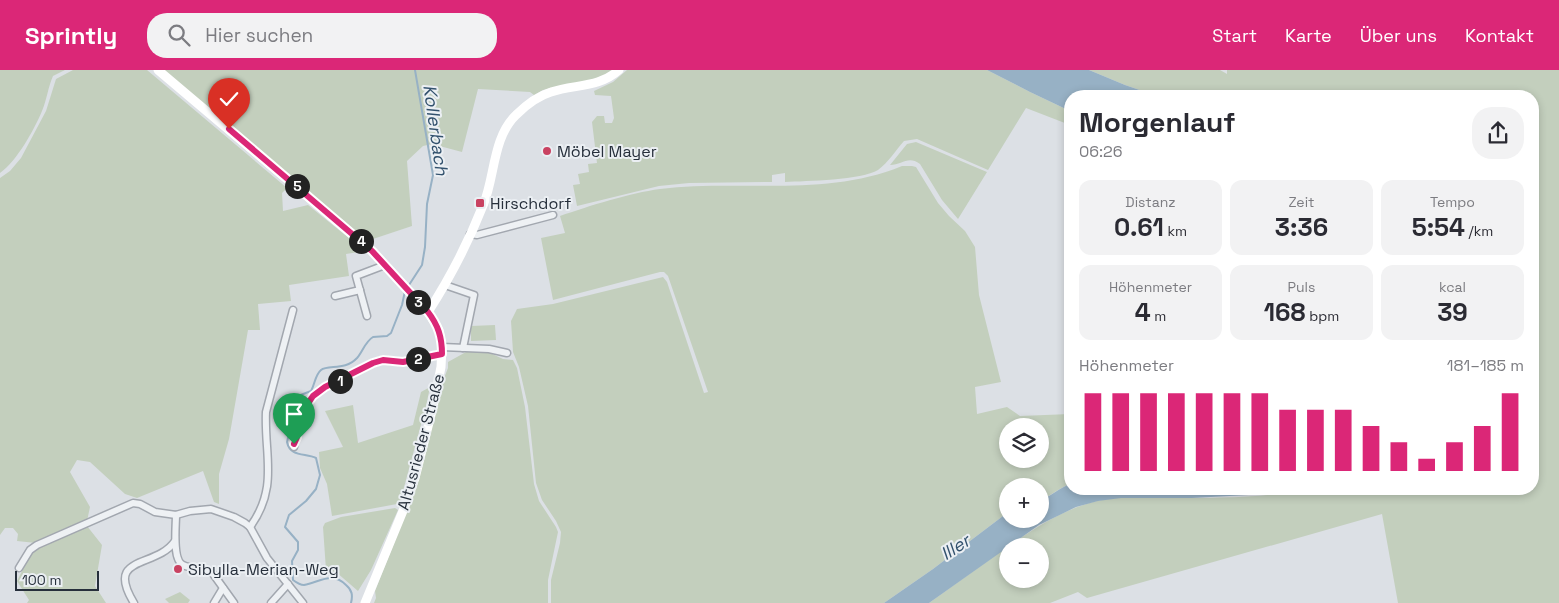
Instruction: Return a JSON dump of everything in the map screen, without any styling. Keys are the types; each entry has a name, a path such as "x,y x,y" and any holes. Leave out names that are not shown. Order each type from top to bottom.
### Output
{"main road":[{"name":"Altusrieder Straße","path":"158,70 313,199 372,251 428,312 439,330 442,351 433,407 415,478 365,603"},
{"path":"428,312 446,285 470,234 490,186 504,131 516,115 545,94 602,82 619,70"}],"street":[{"path":"470,234 477,235 553,215"},
{"path":"367,316 356,276 386,265"},
{"path":"446,285 474,295 464,348"},
{"path":"335,296 360,290"},
{"path":"250,527 257,518 268,487 266,412 293,310"},
{"path":"294,447 300,415 313,396 325,387 373,363 383,360 403,362 442,351 464,348 500,350 507,353"},
{"path":"19,568 30,550 37,545 133,503 140,504 156,512 176,515 190,511 211,509 234,517 250,527 267,558 303,603"},
{"path":"176,515 176,554 178,561 184,566 211,571 234,603"},
{"path":"134,603 124,580 127,570 168,551 176,540"},
{"path":"168,551 176,554"},
{"path":"271,603 288,584"},
{"path":"214,603 223,588"}],"green space":[{"path":"0,70 65,70 53,76 42,111 30,136 13,161 0,173"},
{"path":"73,70 147,70 287,188 282,193 283,211 308,205 365,251 346,254 349,276 289,285 291,301 258,304 260,330 248,330 229,439 219,474 219,504 214,502 203,471 137,498 125,494 90,462 77,460 70,472 90,507 87,521 36,543 17,541 18,534 13,528 5,528 0,535 0,178 10,171 21,158 46,111 56,79"},
{"path":"163,70 613,70 600,78 543,90 534,95 530,92 478,89 462,152 432,144 423,146 407,161 412,226 367,241"},
{"path":"627,70 987,70 1064,108 1064,123 1026,108 988,170 917,139 904,141 882,167 860,176 785,182 785,173 772,175 772,182 689,183 659,186 577,206 573,185 580,184 578,174 589,172 588,164 597,163 592,122 597,116 604,116 605,123 612,123 614,118 611,96 595,95 594,91 613,82"},
{"path":"1089,70 1220,70 1227,74 1227,70 1559,70 1559,603 1398,603 1382,514 1087,598 1078,592 1050,603 929,603 999,553 999,588 1049,588 1049,538 1021,538 1037,528 1049,528 1049,521 1062,514 1085,504 1106,499 1263,495 1539,495 1539,90 1140,90"},
{"path":"916,142 987,172 958,219 942,200 920,164 916,161 908,160 890,165 907,144"},
{"path":"902,166 916,167 938,203 965,231 975,247 979,295 1001,382 975,387 977,414 1007,407 1020,416 1064,414 1064,487 1049,495 1049,478 999,478 999,519 884,603 551,603 551,580 561,532 542,500 536,483 528,406 519,367 513,352 511,321 517,309 553,304 663,277 667,282 704,393 708,392 668,276 664,272 553,300 541,238 565,233 560,216 610,200 648,191 690,186 813,185 873,176"},
{"path":"495,325 496,340 471,341 471,326"},
{"path":"466,352 488,352 503,359 513,360 517,368 525,407 534,484 539,501 558,532 548,580 548,603 374,603 376,598 375,591 408,508 441,386 448,368 448,362"},
{"path":"430,387 400,502 332,516 327,484 320,468 319,452 343,447 325,411 353,405 358,443 413,425 421,392"},
{"path":"395,508 398,510 371,570 358,591 336,572 326,570 323,527 325,523 341,517"},
{"path":"87,526 102,545 95,586 106,603 27,603 29,600 17,581 32,551"},
{"path":"180,592 190,600 188,603 169,603 165,599"}],"water":[{"path":"987,70 1089,70 1140,90 1064,90 1064,108"},
{"path":"1064,487 1064,495 1248,495 1192,498 1121,498 1098,501 1076,507 1049,520 1049,495"},
{"path":"999,519 999,528 1035,528 1021,538 999,538 999,553 929,603 884,603"}],"waterway":[{"name":"Kollerbach","path":"409,285 422,265 425,247 427,204 433,175 415,70"},
{"name":"Kollerbach","path":"351,603 352,595 350,589 336,579 331,578 304,585 298,584 293,580 292,561 298,550 298,542 285,527 289,515 306,501 316,489 320,475 316,458 291,450 287,442 298,396 311,391 317,374 321,370 328,367 347,365 357,358 370,339 387,336 391,333 402,305 405,291"}],"place":[{"name":"Möbel Mayer","path":"547,151"},
{"name":"Hirschdorf","path":"480,203"},
{"name":"Sibylla-Merian-Weg","path":"178,569"}],"route":[{"path":"229,129 372,251 428,312 435,322 441,337 442,354 426,356 411,361 383,360 373,363 315,394 300,415 297,437 294,444"}],"water label":[{"name":"Iller","path":"955,547"}]}
